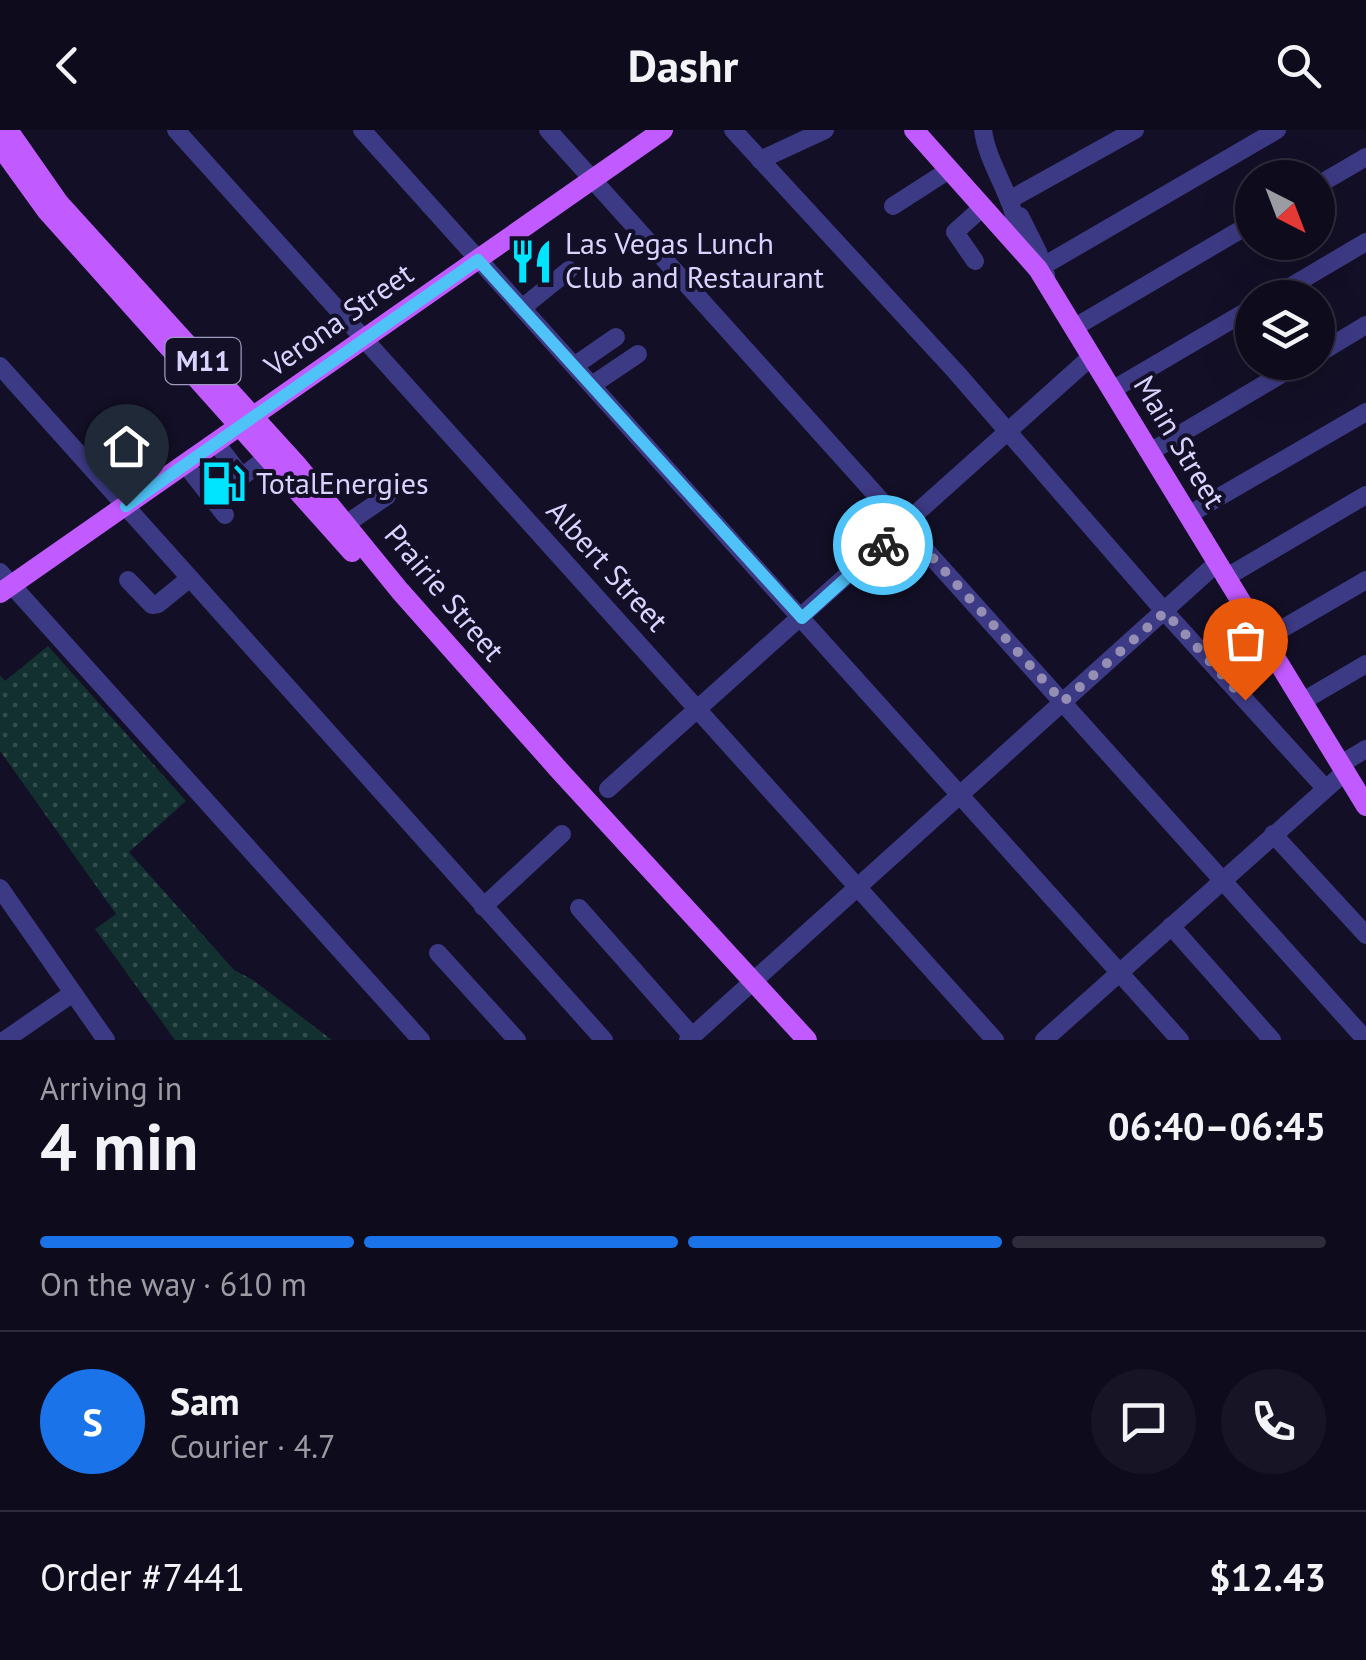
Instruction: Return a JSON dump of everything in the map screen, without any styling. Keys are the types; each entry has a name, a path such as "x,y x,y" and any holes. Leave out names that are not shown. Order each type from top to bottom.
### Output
{"main road":[{"name":"Prairie Street","path":"8,130 59,203 247,421 268,457 749,985 807,1040"},
{"name":"Verona Street","path":"4,583 126,506 663,130"},
{"name":"Main Street","path":"914,130 1040,268 1366,806"},
{"name":"Prairie Street","path":"0,146 46,210 346,524 400,591 749,985 790,1040"}],"street":[{"name":"Albert Street","path":"176,130 995,1040"},
{"path":"362,130 1180,1040"},
{"path":"548,130 1366,1040"},
{"path":"733,130 956,372 1325,788"},
{"path":"760,160 824,130"},
{"path":"1010,202 1135,130"},
{"path":"988,133 990,165 1028,231 1040,268 1277,130"},
{"path":"1335,176 1366,157"},
{"path":"893,206 949,170"},
{"path":"1010,202 1017,229 1016,245"},
{"path":"975,261 955,232 982,207"},
{"path":"1075,326 1235,233"},
{"path":"1302,280 1366,242"},
{"path":"522,308 569,270"},
{"path":"1112,390 1235,318"},
{"path":"1335,344 1366,325"},
{"path":"574,366 616,337"},
{"path":"593,387 640,356"},
{"path":"608,790 1092,356"},
{"path":"0,366 604,1040"},
{"path":"1150,452 1272,380"},
{"path":"1188,515 1366,412"},
{"path":"216,443 242,477"},
{"path":"212,499 268,457"},
{"path":"185,464 224,515"},
{"path":"579,908 690,1038 1165,612 1221,571 1366,495"},
{"path":"346,524 388,496"},
{"path":"128,580 152,605 190,578"},
{"path":"1264,640 1366,580"},
{"path":"4,583 420,1040"},
{"path":"1303,701 1366,664"},
{"path":"1044,1040 1366,749"},
{"path":"484,906 562,834"},
{"path":"1273,834 1366,935"},
{"path":"0,888 106,1040"},
{"path":"1170,926 1272,1040"},
{"path":"438,953 517,1040"},
{"path":"6,1040 73,992"}],"green space":[{"path":"48,646 186,801 129,852 234,970 332,1040 175,1040 95,929 116,914 0,751 0,675 5,681"}],"way so far":[{"path":"883,545 904,526 1063,702 1165,612 1245,700"}],"place":[{"name":"Las Vegas Lunch Club and Restaurant","path":"532,261"},
{"name":"TotalEnergies","path":"223,484"}],"route":[{"path":"126,506 478,260 802,618 883,545"}]}
